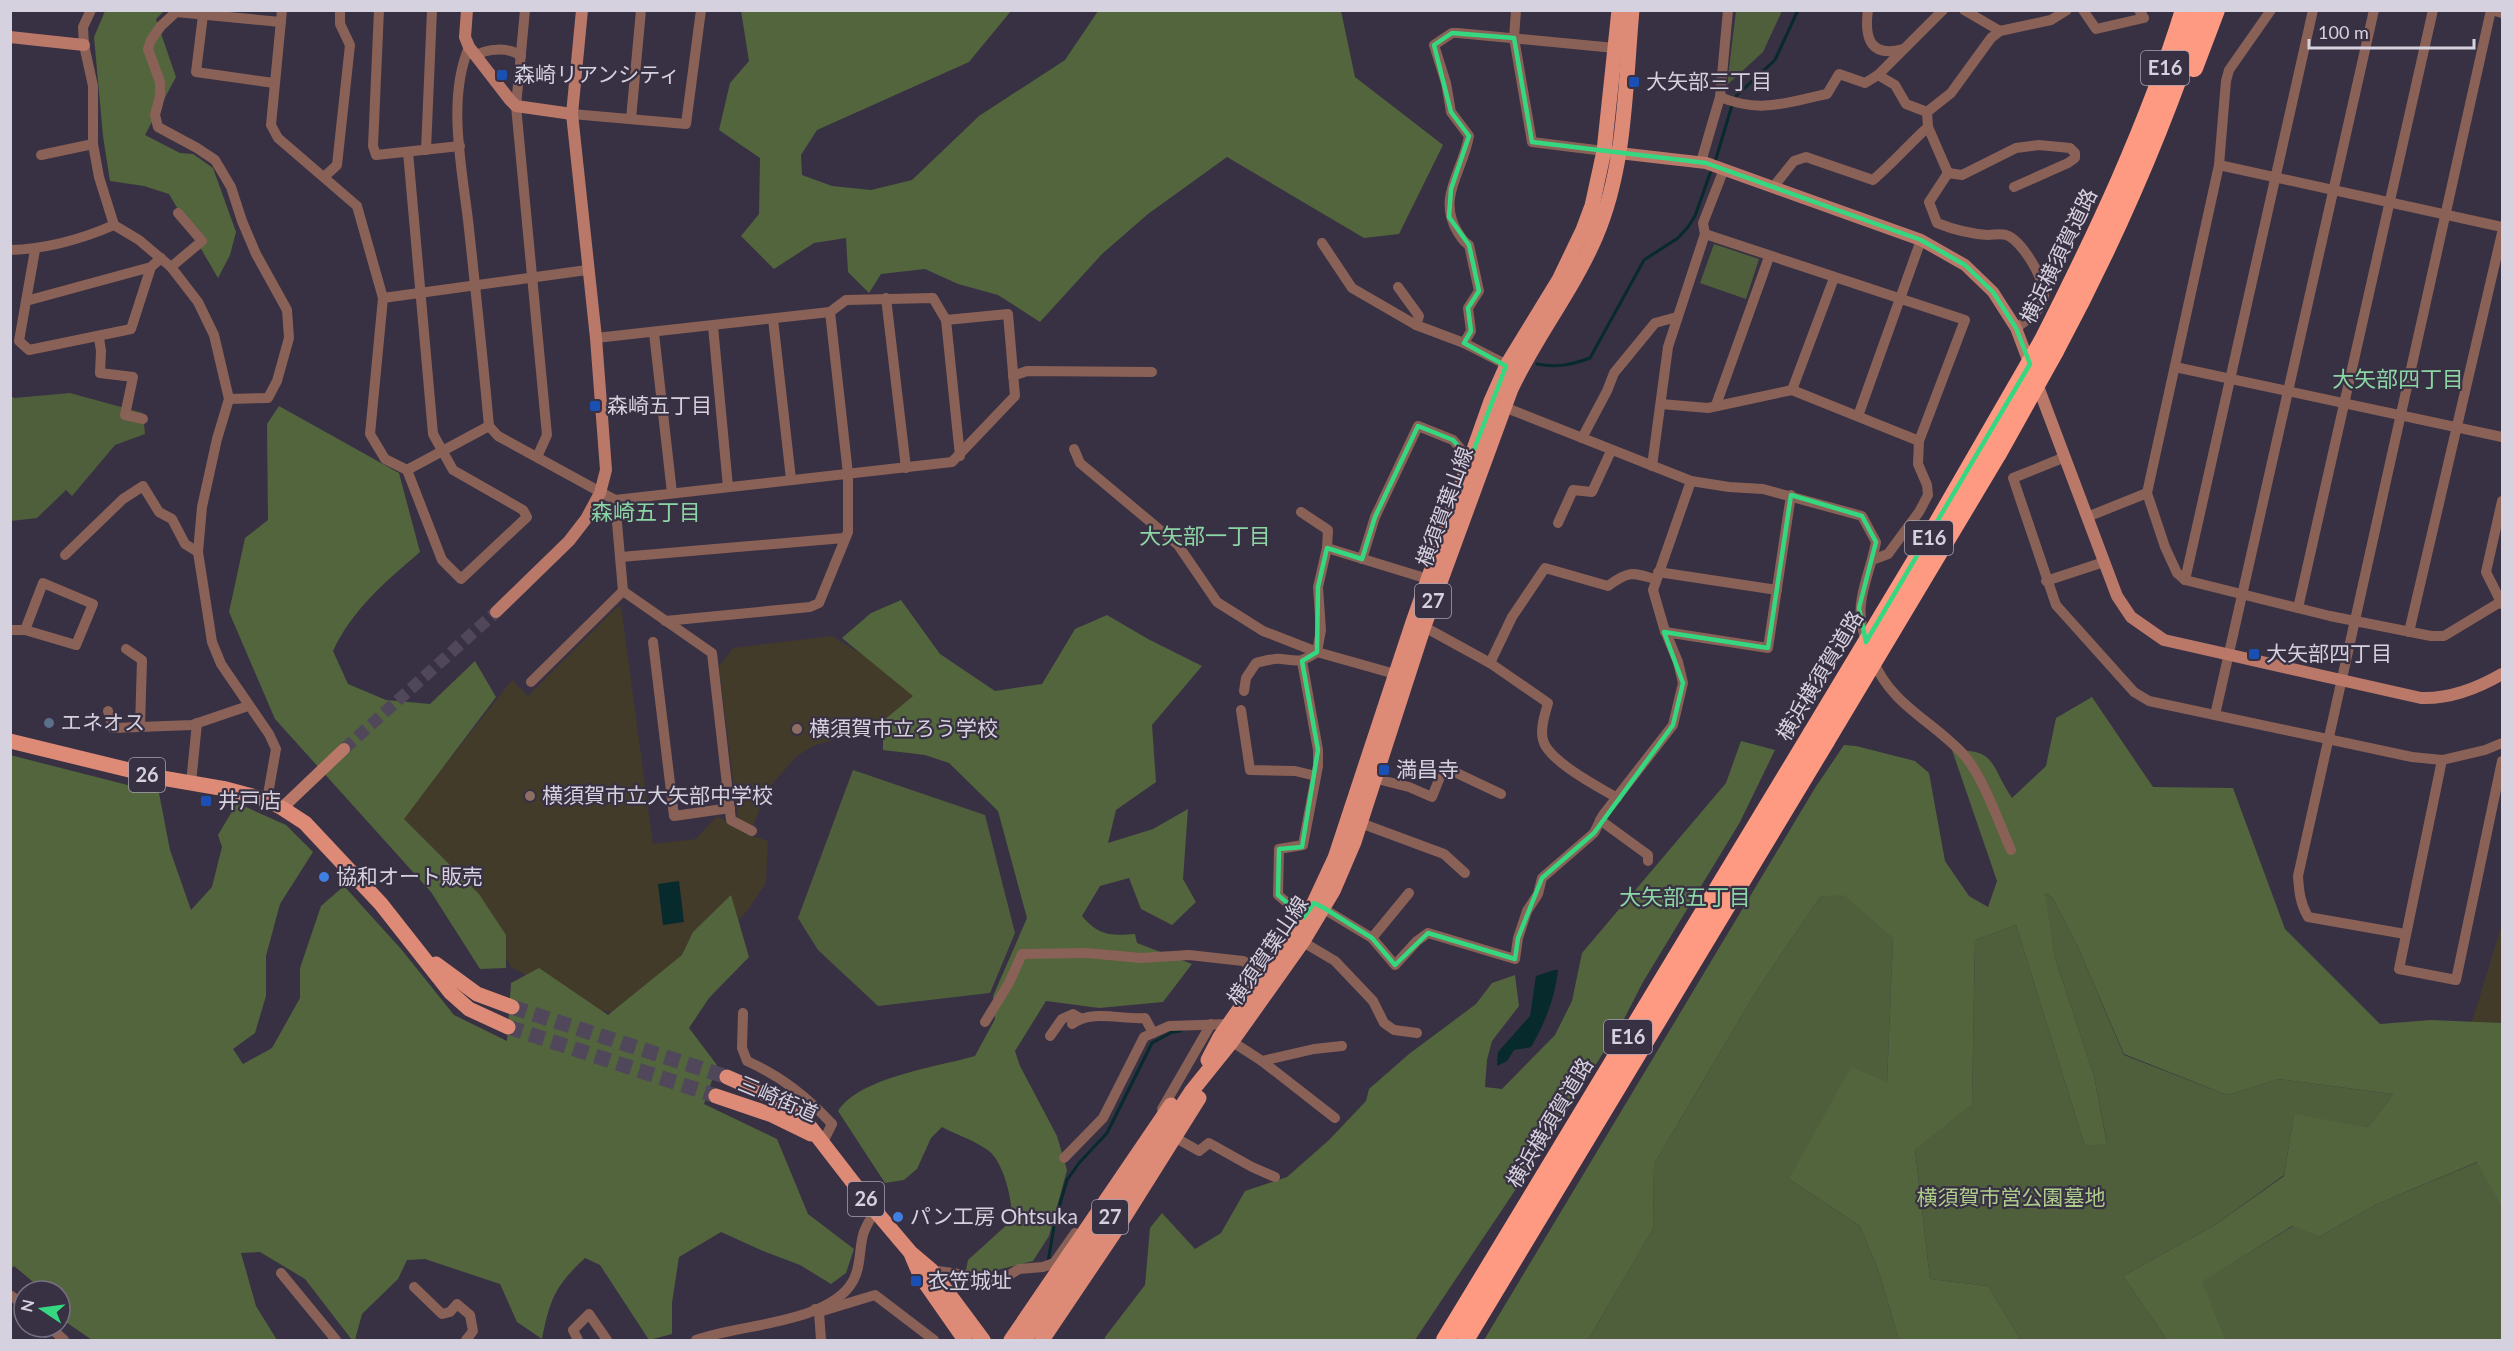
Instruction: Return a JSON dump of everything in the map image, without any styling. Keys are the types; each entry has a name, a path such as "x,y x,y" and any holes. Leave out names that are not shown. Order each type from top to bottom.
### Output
{"highway":[{"path":"2144,125 2174,10"},
{"name":"横浜横須賀道路","path":"2049,346 2144,125 2184,10"},
{"name":"横浜横須賀道路","path":"1465,1341 1819,737 1922,550 2049,346 2086,293 2129,204 2155,143 2179,81 2202,10"},
{"path":"2086,293 2123,235 2138,204 2216,10"},
{"name":"横浜横須賀道路","path":"1445,1341 1530,1200 1819,737"},
{"path":"1434,1341 1505,1233 1530,1200"}],"main road":[{"name":"横須賀葉山線","path":"1018,1340 1091,1245 1226,1039 1319,906 1335,858 1355,821 1418,624 1498,404 1507,365 1574,253 1612,152 1615,48 1619,10"},
{"name":"横須賀葉山線","path":"1369,777 1395,674 1418,624 1428,579 1470,460 1498,404 1580,272 1604,216 1632,10"},
{"name":"26","path":"10,741 226,789 267,800 282,808 305,823 381,904 451,993 469,1009 508,1027"},
{"name":"横須賀葉山線","path":"1226,1039 1230,1024 1265,974 1298,938 1304,916 1319,906"},
{"name":"26","path":"408,938 452,977 477,994 512,1007"},
{"path":"469,1009 470,1000 477,994"},
{"path":"1042,1341 1176,1138 1226,1039"},
{"path":"1018,1340 1141,1147 1226,1039"},
{"name":"三崎街道","path":"727,1077 777,1100 804,1119 911,1253 931,1270 983,1341"},
{"name":"三崎街道","path":"716,1096 800,1127 823,1142"},
{"name":"三崎街道","path":"911,1253 921,1277 965,1341"}],"street":[{"path":"91,10 83,27 84,45 93,86 93,144 99,177 114,225 171,267 198,302 214,335 229,399 217,439 202,507 198,552 212,642 221,664 269,734 276,749 267,800"},
{"path":"324,177 337,165 350,45 340,24 340,10"},
{"path":"379,10 373,146 376,155 460,146"},
{"path":"426,150 432,10"},
{"path":"467,10 465,37 472,52 516,106 572,114 686,124 701,10"},
{"path":"525,10 516,106 547,435 537,456"},
{"path":"496,612 569,541 586,519 600,493 606,470 596,338 572,114 582,10"},
{"path":"631,119 641,10"},
{"path":"1516,10 1514,38 1532,142 1703,162 1722,168 1921,240 1965,265 1993,292 2016,328 2116,596 2131,618 2146,630 2164,640 2228,656 2421,698 2438,699 2484,685 2502,674"},
{"path":"1703,162 1723,99 1728,10"},
{"path":"1868,10 1865,27 1873,46 1881,51 1891,52 1904,48"},
{"path":"1723,99 1738,105 1760,107 1827,94 1839,74 1865,83 1878,75 1943,10"},
{"path":"1964,10 2000,31"},
{"path":"1927,112 1951,93 1991,38 2000,31 2067,10"},
{"path":"2083,10 2096,29 2144,18 2139,10"},
{"path":"2271,10 2229,70 2226,81 2219,165 2147,493 2176,573 2185,580 2298,608 2409,632 2444,636 2502,602 2486,572 2499,531 2502,501"},
{"path":"2185,580 2313,10"},
{"path":"2215,715 2374,10"},
{"path":"2298,608 2433,10"},
{"path":"2405,934 2308,917 2302,907 2298,876 2491,10 2502,13"},
{"path":"229,399 268,398 276,381 289,338 287,310 256,254 231,187 215,160 198,148 158,127 155,115 160,96 160,82 148,49 151,40 176,12 203,15 281,16 270,125 278,138 357,206 383,298 370,434 385,459 407,470 442,560 461,579 527,517 523,510 453,471 433,434 408,152"},
{"path":"203,15 196,72 274,83"},
{"path":"1464,343 1471,331 1468,308 1479,291 1470,245 1464,242 1449,217 1451,189 1467,148 1469,136 1451,112 1446,83 1434,45 1452,33 1615,48"},
{"path":"10,37 84,45"},
{"path":"521,56 515,52 484,50 472,52 461,67 457,99 489,426 498,436 615,500 952,462 1015,396 1008,314 946,320"},
{"path":"1878,75 1895,85 1906,104 1927,112"},
{"path":"1927,112 1928,127 1948,173"},
{"path":"1774,186 1794,161 1806,157 1873,180 1928,127"},
{"path":"41,155 93,144"},
{"path":"1948,173 1962,175 2016,148 2039,145 2070,148 2075,153 2075,158 2068,163 2014,187"},
{"path":"2219,165 2502,227"},
{"path":"1652,466 1668,347 1705,234 1703,223 1722,168"},
{"path":"1948,173 1929,202 1937,222 1985,235 2006,235 2016,240 2024,249 2042,284 2044,297 2038,311 2016,328"},
{"path":"171,267 202,241 178,213"},
{"path":"10,250 35,250 95,233 114,225"},
{"path":"2409,632 2502,233"},
{"path":"1705,234 1965,320 1919,441 1917,464 1927,485 1928,495 1919,512 1888,554 1872,560"},
{"path":"1858,416 1921,240"},
{"path":"1322,243 1352,288 1416,325 1464,343 1507,365"},
{"path":"35,250 19,341 28,350 99,338 131,329 151,267"},
{"path":"1716,405 1769,257"},
{"path":"26,301 151,267 161,258"},
{"path":"383,298 587,270"},
{"path":"1792,390 1834,278"},
{"path":"1398,287 1419,316 1416,325"},
{"path":"886,298 906,468"},
{"path":"596,338 830,312 846,300 933,298 946,320 960,456"},
{"path":"665,621 810,608 819,603 848,531 848,474 830,312"},
{"path":"1582,438 1607,392 1614,373 1655,322 1677,317"},
{"path":"773,319 791,479"},
{"path":"713,326 728,487"},
{"path":"654,333 672,493"},
{"path":"99,338 100,373 133,377 124,415 143,419"},
{"path":"2175,367 2502,437"},
{"path":"1013,376 1027,371 1152,372"},
{"path":"1662,404 1708,408 1792,390 1919,441"},
{"path":"1498,404 1691,481 1763,489 1862,516 1876,542 1859,608 1860,626 1881,679 1902,703 1944,735 1966,758 1990,802 2011,850"},
{"path":"407,470 489,426"},
{"path":"1362,559 1375,517 1418,426 1453,440 1470,460"},
{"path":"1074,449 1080,463 1178,544 1217,602 1263,632 1317,652 1395,674"},
{"path":"1558,523 1573,490 1592,492 1611,451"},
{"path":"2065,457 2013,478 2056,605 2134,692 2149,701 2412,757 2442,760 2485,750 2502,743"},
{"path":"1319,906 1372,938 1395,964 1428,933 1515,959 1518,938 1527,910 1538,894 1542,878 1594,833 1600,820 1673,725 1683,683 1653,590 1691,481"},
{"path":"65,555 123,499 143,486 159,513 171,519 185,544 198,552"},
{"path":"2087,517 2147,493"},
{"path":"1665,632 1768,648 1791,495"},
{"path":"615,500 624,591 712,653 731,820 752,831"},
{"path":"1244,691 1246,678 1256,663 1279,658 1292,662 1302,661 1317,652 1321,630 1318,587 1327,549 1328,530 1301,512"},
{"path":"621,557 844,538"},
{"path":"1327,549 1428,579"},
{"path":"2046,581 2104,562"},
{"path":"1490,663 1512,617 1545,568 1608,586 1620,576 1636,573 1777,590"},
{"path":"10,630 26,630 76,645 93,604 43,583 26,630"},
{"path":"531,682 624,591"},
{"path":"1418,624 1490,663 1548,703 1542,728 1543,741 1547,748 1558,760 1617,798"},
{"path":"653,642 674,816 730,808"},
{"path":"126,649 142,660 140,728"},
{"path":"1302,661 1318,750 1316,776 1302,845 1279,849 1278,895 1304,916"},
{"path":"108,711 113,728 140,728 197,723 248,706"},
{"path":"1241,710 1250,770 1295,771 1316,776"},
{"path":"191,783 197,723"},
{"path":"282,808 344,750"},
{"path":"2442,760 2399,969 2456,980 2502,760"},
{"path":"1369,777 1410,788 1432,797 1444,767 1501,794"},
{"path":"1600,820 1648,855 1648,861"},
{"path":"1355,821 1444,854 1465,873"},
{"path":"1372,938 1409,893"},
{"path":"1298,938 1335,960 1373,1001 1384,1023 1394,1030 1417,1034"},
{"path":"985,1022 1009,983 1022,954 1087,952 1141,958 1189,955 1243,961 1265,974"},
{"path":"743,1013 742,1048 747,1060 809,1099 832,1124 823,1142"},
{"path":"1050,1036 1066,1015 1073,1014 1076,1021 1095,1016 1145,1018 1154,1033"},
{"path":"931,1270 1001,1280 1019,1269 1043,1267 1054,1263 1170,1097 1211,1024"},
{"path":"1064,1158 1103,1118 1144,1037 1169,1026 1230,1024"},
{"path":"1226,1039 1262,1061 1335,1118"},
{"path":"1262,1061 1314,1049 1342,1046"},
{"path":"1176,1138 1199,1151 1209,1143 1275,1177"},
{"path":"817,1311 848,1290 855,1278 863,1235 875,1210"},
{"path":"281,1273 336,1341"},
{"path":"414,1287 442,1314 450,1312 458,1304 470,1315 474,1331 466,1341"},
{"path":"696,1341 775,1323 875,1295 934,1341"},
{"path":"817,1311 821,1341"},
{"path":"578,1341 573,1329 589,1314 607,1341"}],"highlighted area":[{"path":"1452,33 1514,38 1532,142 1706,163 1921,240 1965,265 1993,292 2016,328 2030,364 1866,642 1859,608 1876,542 1862,516 1791,495 1768,648 1664,632 1683,683 1673,725 1594,833 1542,878 1518,938 1515,959 1428,933 1395,965 1372,938 1324,908 1314,903 1304,917 1278,895 1279,849 1302,847 1318,750 1302,661 1317,652 1318,587 1327,548 1362,559 1375,517 1418,426 1453,440 1470,460 1506,366 1464,343 1471,331 1468,308 1479,291 1469,245 1449,217 1451,189 1469,136 1451,112 1434,45"}],"shaded area":[{"name":"横須賀市立大矢部中学校","path":"621,606 653,844 696,839 717,816 747,834 768,841 766,883 747,911 696,966 618,1013 589,1009 511,967 466,891 387,818 437,775 512,680 528,696 616,608"},
{"name":"横須賀市立ろう学校","path":"832,636 925,693 923,712 813,746 797,756 766,791 752,829 738,820 719,667 733,648"},
{"path":"679,881 684,922 663,925 658,884"},
{"path":"2502,924 2502,1044 2467,1038"},
{"path":"1558,970 1552,1000 1531,1047 1514,1050 1507,1061 1497,1066 1498,1052 1530,1016 1536,976"}],"green space":[{"path":"105,11 164,11 156,19 176,77 145,135 180,153 193,154 213,168 236,232 230,255 218,278 169,194 144,186 110,181 103,136 94,37"},
{"path":"741,11 1011,11 969,62 817,130 801,155 802,175 832,186 871,190 912,180 979,116 1065,60 1098,11 1341,11 1355,77 1443,145 1399,234 1364,238 1227,157 1148,214 1102,254 1040,322 998,295 958,284 925,269 881,274 869,293 848,272 846,238 814,243 774,269 741,236 759,214 760,158 719,130 730,83 749,61"},
{"path":"1736,11 1782,11 1763,52 1727,85"},
{"path":"1714,244 1759,259 1746,299 1700,283"},
{"path":"70,393 143,413 145,434 115,445 72,496 66,490 37,518 11,521 10,395 14,398"},
{"path":"279,406 399,473 420,552 371,597 341,636 333,651 348,684 386,700 430,704 475,661 496,697 404,819 479,894 506,935 506,968 480,969 431,892 275,719 229,612 245,538 268,520 267,424"},
{"path":"901,600 940,654 995,691 1042,684 1075,629 1107,615 1202,666 1152,725 1156,782 1116,810 1108,843 1153,829 1188,809 1183,879 1196,902 1172,925 1141,909 1129,878 1100,886 1082,916 1099,931 1118,935 1135,934 1137,943 1192,964 1163,1002 1099,1008 1046,1001 1015,1051 1020,1066 1057,1136 1067,1170 1049,1236 1033,1261 970,1277 966,1270 968,1260 1011,1221 1007,1184 994,1157 978,1144 942,1127 931,1138 917,1169 904,1180 885,1183 838,1111 849,1099 881,1082 921,1069 975,1056 995,1019 993,996 1027,918 998,811 949,763 925,755 883,750 883,721 913,696 842,638 871,613"},
{"path":"2092,697 2153,787 2233,788 2285,929 2380,1024 2431,1020 2502,1023 2502,1208 2477,1162 2377,1204 2319,1237 2292,1226 2202,1282 2226,1340 2167,1340 2123,1276 2215,1225 2284,1176 2294,1114 2368,1127 2393,1094 2279,1079 2227,1095 2124,1054 2077,945 2052,897 2045,894 2055,958 2094,1076 2107,1144 2085,1146 2016,925 1975,940 1972,1105 1915,1149 1930,1279 1988,1286 2021,1340 1899,1340 1879,1272 1860,1226 1789,1179 1851,1067 1887,1082 1893,939 1844,895 1820,897 1754,995 1654,1164 1653,1229 1588,1340 1484,1340 1815,788 1844,745 1915,761 1929,773 1945,861 1969,896 1988,907 1997,881 1952,750 1967,750 1985,756 1995,768 2012,798 2046,766 2056,718"},
{"path":"1741,741 1775,750 1740,822 1643,982 1623,1021 1552,1135 1415,1340 1105,1340 1145,1285 1150,1228 1162,1213 1195,1249 1221,1233 1245,1191 1287,1177 1329,1140 1366,1101 1369,1089 1409,1054 1476,1004 1492,983 1515,975 1519,1006 1492,1041 1487,1060 1485,1087 1502,1089 1555,1035 1572,1001 1582,953 1726,783"},
{"path":"10,755 159,793 170,850 191,910 212,887 222,847 218,835 237,803 286,825 313,852 280,904 266,956 266,996 255,1033 233,1049 243,1064 272,1048 300,998 300,968 321,906 344,886 401,949 454,1015 507,1041 511,983 539,968 608,1015 682,955 693,932 731,895 749,957 709,998 689,1028 717,1065 704,1104 777,1139 808,1214 854,1249 846,1273 831,1284 800,1265 721,1232 679,1257 672,1303 672,1334 649,1340 600,1265 585,1258 560,1285 555,1294 542,1339 517,1322 500,1284 425,1259 407,1260 398,1279 362,1314 355,1340 352,1340 305,1279 260,1252 241,1253 256,1306 277,1340 92,1340 72,1326 72,1279 30,1279 14,1266 11,1269"},
{"path":"853,770 985,815 1015,933 990,993 878,1006 818,950 798,918"},
{"name":"横須賀市営公園墓地","path":"1844,894 1893,939 1887,1083 1789,1179 1860,1226 1879,1272 1899,1340 1588,1340 1653,1229 1654,1164 1754,995 1820,897"},
{"name":"横須賀市営公園墓地","path":"2044,894 2052,897 2077,945 2124,1055 2227,1095 2279,1079 2393,1094 2368,1127 2294,1115 2284,1175 2215,1225 2123,1276 2167,1340 2021,1340 1988,1286 1930,1279 1915,1148 1972,1105 1975,940 2016,925 2085,1146 2107,1143 2094,1076 2055,958"},
{"path":"2478,1162 2502,1208 2502,1340 2226,1340 2201,1282 2293,1226 2319,1237 2377,1204"}],"waterway":[{"path":"1735,99 1775,60 1798,10"},
{"path":"1715,162 1732,105"},
{"path":"1537,364 1564,365 1590,358 1644,260 1678,238 1688,227 1695,216 1712,168"},
{"path":"1048,1262 1055,1221 1067,1180 1079,1163 1107,1133 1152,1043 1172,1032 1181,1031"}],"tunnel":[{"path":"344,749 496,612"},
{"path":"512,1007 727,1077"},
{"path":"508,1027 716,1096"}],"place":[{"name":"森崎リアンシティ","path":"502,75"},
{"name":"大矢部三丁目","path":"1634,82"},
{"name":"森崎五丁目","path":"595,406"},
{"name":"大矢部四丁目","path":"2254,654"},
{"name":"エネオス","path":"49,723"},
{"name":"横須賀市立ろう学校","path":"797,729"},
{"name":"満昌寺","path":"1384,770"},
{"name":"横須賀市立大矢部中学校","path":"530,796"},
{"name":"井戸店","path":"206,801"},
{"name":"協和オート販売","path":"324,877"},
{"name":"パン工房 Ohtsuka","path":"898,1217"},
{"name":"衣笠城址","path":"916,1281"}],"district":[{"name":"大矢部四丁目","path":"2398,379"},
{"name":"森崎五丁目","path":"646,512"},
{"name":"大矢部一丁目","path":"1205,536"},
{"name":"大矢部五丁目","path":"1685,897"}]}
